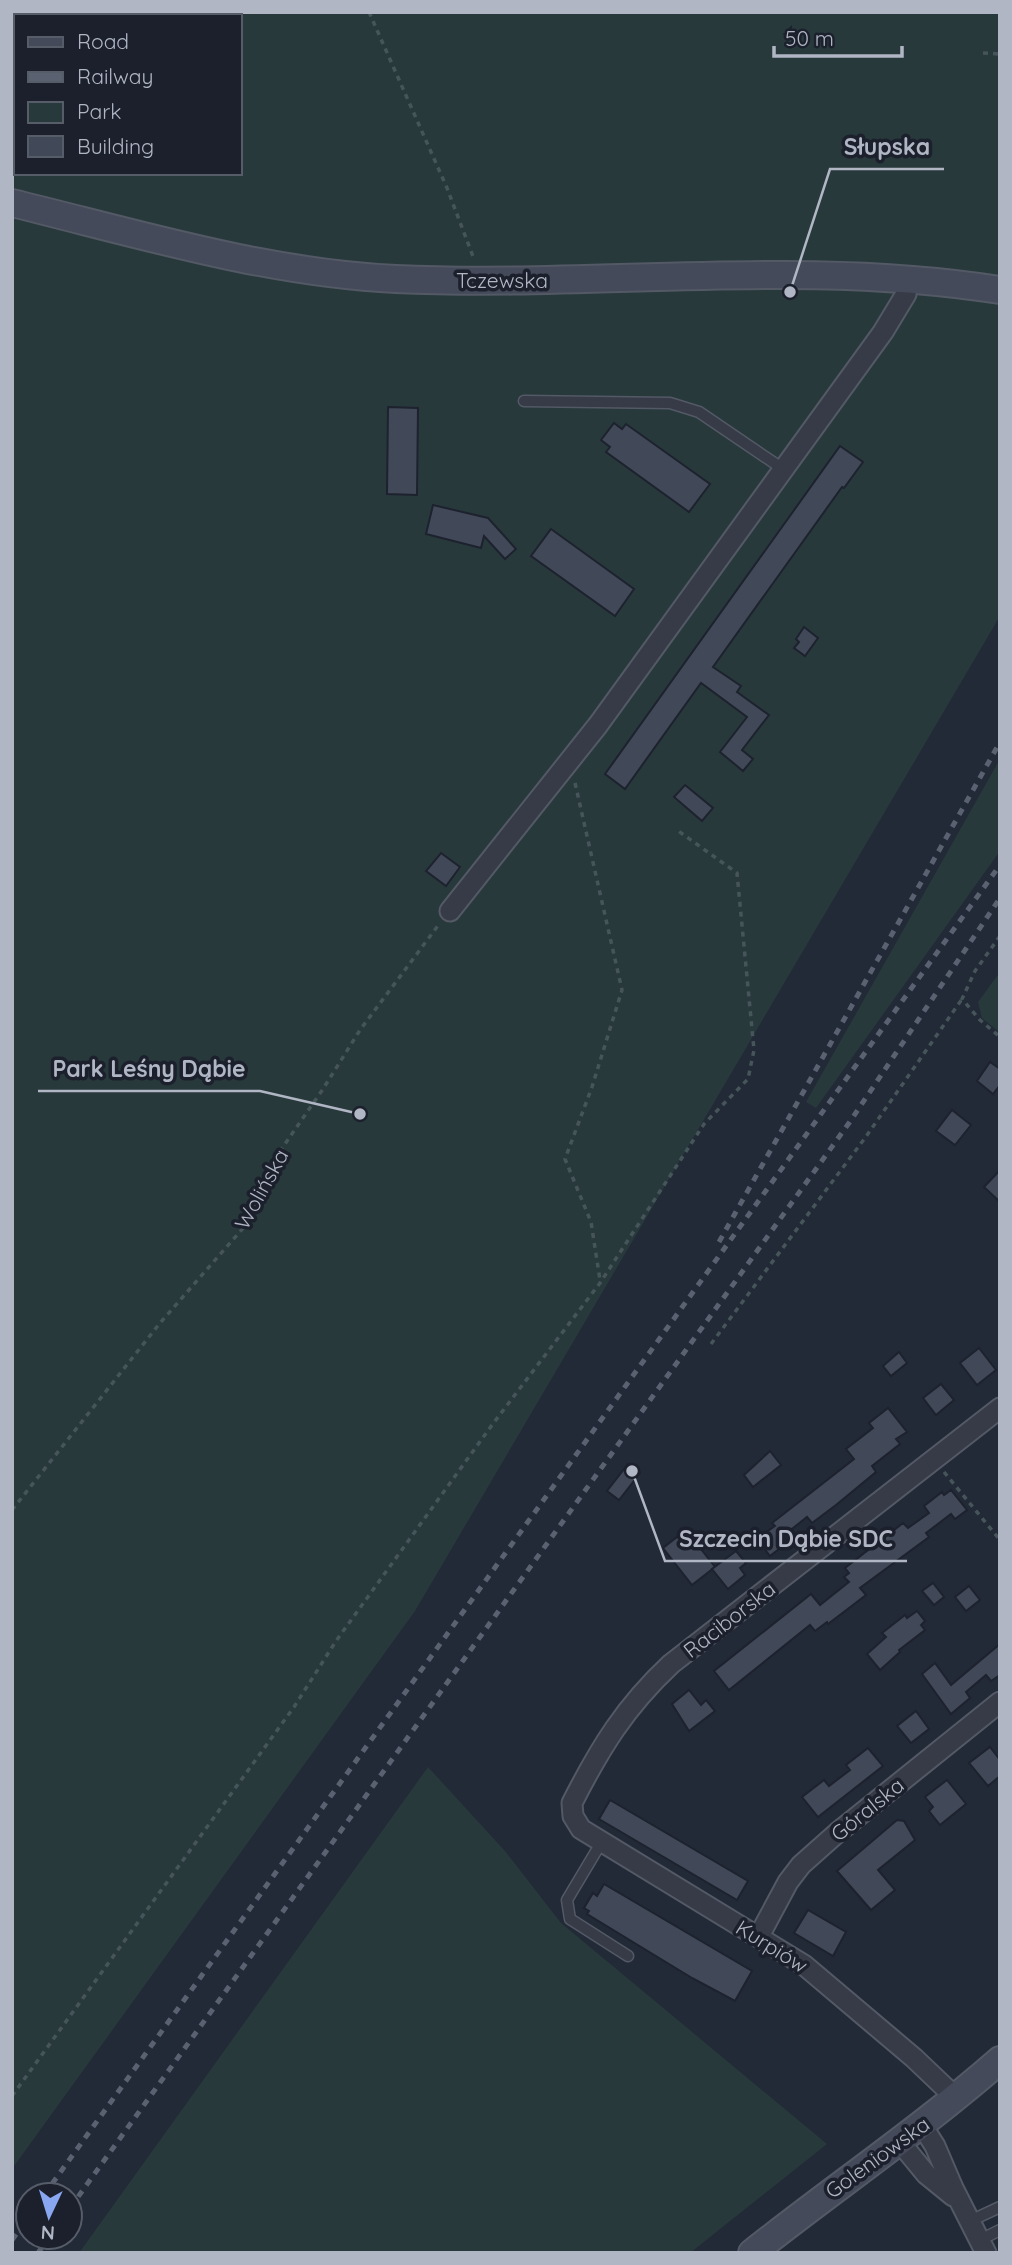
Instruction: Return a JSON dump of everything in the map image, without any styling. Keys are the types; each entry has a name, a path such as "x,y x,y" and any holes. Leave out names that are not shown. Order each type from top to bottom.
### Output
{"street":[{"name":"Tczewska","path":"12,203 188,246 297,269 385,278 481,281 787,274 908,279 1000,290"},
{"path":"446,916 606,715 883,332 906,294 908,279"},
{"name":"Raciborska","path":"573,1816 572,1803 597,1757 628,1708 648,1686 709,1633 1000,1408"},
{"name":"Góralska","path":"759,1936 788,1882 810,1857 1000,1702"},
{"name":"Kurpiów","path":"573,1816 581,1829 601,1843 759,1936 824,1980 956,2098"},
{"name":"Goleniowska","path":"752,2253 956,2098 1000,2060"},
{"path":"921,2124 936,2146 959,2201 983,2246"},
{"path":"899,2141 926,2174 959,2201"}],"lane":[{"path":"524,401 670,403 699,412 783,469"},
{"path":"601,1843 567,1900 567,1909 570,1919 628,1955"},
{"path":"970,2221 1000,2207"},
{"path":"983,2246 1000,2230"}],"path":[{"path":"369,12 447,188 481,281"},
{"path":"983,53 1000,54"},
{"path":"570,760 622,990 592,1087 565,1159 591,1222 600,1283"},
{"path":"12,2096 294,1707 336,1641 492,1425 600,1283 704,1124 748,1079 754,1051 737,873 677,830"},
{"name":"Wolińska","path":"12,1510 160,1323 244,1227 260,1195 267,1170 360,1030 446,916"},
{"path":"711,1344 865,1138 962,999 975,971 1000,936"},
{"path":"962,999 980,1020 1000,1037"},
{"path":"934,1460 1000,1540"}],"green space":[{"path":"12,12 1000,12 1000,616 415,1611 12,2169"},
{"path":"1000,759 1000,851 816,1108 806,1102"},
{"path":"1000,972 998,1031 982,1018 978,1002"},
{"path":"428,1767 505,1851 561,1923 827,2144 690,2253 79,2253 84,2251 84,2246"}],"building":[{"path":"388,407 418,408 417,495 387,494"},
{"path":"614,423 622,429 626,424 710,484 689,512 606,452 610,447 601,440"},
{"path":"840,446 863,462 844,488 842,487 713,667 741,686 737,692 769,715 742,750 753,759 743,771 720,752 747,717 701,683 625,789 605,774"},
{"path":"433,505 488,518 516,549 505,559 484,536 481,548 426,534"},
{"path":"551,529 634,589 615,616 531,556"},
{"path":"804,627 818,638 805,656 794,648"},
{"path":"685,785 713,808 702,821 674,797"},
{"path":"441,853 460,867 446,886 426,871"},
{"path":"990,1062 1000,1069 1000,1085 993,1094 977,1081"},
{"path":"952,1110 971,1125 955,1145 936,1131"},
{"path":"1000,1170 1000,1202 984,1187"},
{"path":"979,1348 996,1370 977,1385 960,1363"},
{"path":"899,1352 907,1363 891,1376 883,1366"},
{"path":"941,1384 954,1400 936,1415 923,1398"},
{"path":"888,1408 907,1432 896,1439 900,1444 872,1466 876,1472 836,1505 812,1523 807,1517 783,1536 788,1542 770,1556 757,1539 775,1526 772,1523 854,1459 846,1449 873,1428 869,1423"},
{"path":"770,1451 781,1465 753,1487 744,1475"},
{"path":"628,1464 640,1473 619,1500 607,1491"},
{"path":"951,1490 967,1510 955,1519 951,1514 926,1533 929,1537 860,1588 866,1595 828,1624 827,1622 815,1631 810,1625 729,1690 714,1671 811,1594 820,1605 849,1582 844,1577 849,1573 845,1568 903,1523 908,1528 929,1513 924,1506 942,1492 944,1495"},
{"path":"686,1530 715,1567 692,1585 663,1548"},
{"path":"736,1551 746,1563 740,1568 745,1575 728,1589 712,1569"},
{"path":"933,1583 944,1597 934,1605 922,1591"},
{"path":"969,1586 980,1600 966,1611 955,1597"},
{"path":"917,1611 925,1621 921,1625 925,1630 899,1650 900,1652 880,1670 867,1654 886,1637 882,1633 905,1615 907,1618"},
{"path":"1000,1644 1000,1675 991,1681 986,1675 966,1692 970,1698 951,1714 922,1674 935,1663 951,1685"},
{"path":"689,1690 701,1705 706,1700 715,1711 689,1731 672,1704"},
{"path":"916,1711 929,1729 911,1743 897,1726"},
{"path":"990,1747 1000,1760 1000,1776 988,1786 969,1763"},
{"path":"868,1748 883,1766 818,1817 802,1797 824,1780 829,1786 850,1770 846,1765"},
{"path":"947,1780 966,1804 940,1825 929,1811 933,1807 925,1797"},
{"path":"610,1800 748,1881 737,1900 599,1819"},
{"path":"897,1820 904,1821 915,1840 878,1870 895,1890 871,1910 837,1871"},
{"path":"604,1884 752,1971 735,2001 587,1914 589,1911 584,1908 593,1893 597,1896"},
{"path":"808,1910 846,1932 833,1956 794,1933"}],"railway":[{"path":"719,1242 1000,742"},
{"path":"54,2181 1000,865"},
{"path":"84,2189 849,1123 1000,898"}],"place":[{"name":"Słupska","path":"790,292"},
{"name":"Park Leśny Dąbie","path":"360,1114"},
{"name":"Szczecin Dąbie SDC","path":"632,1471"}]}
